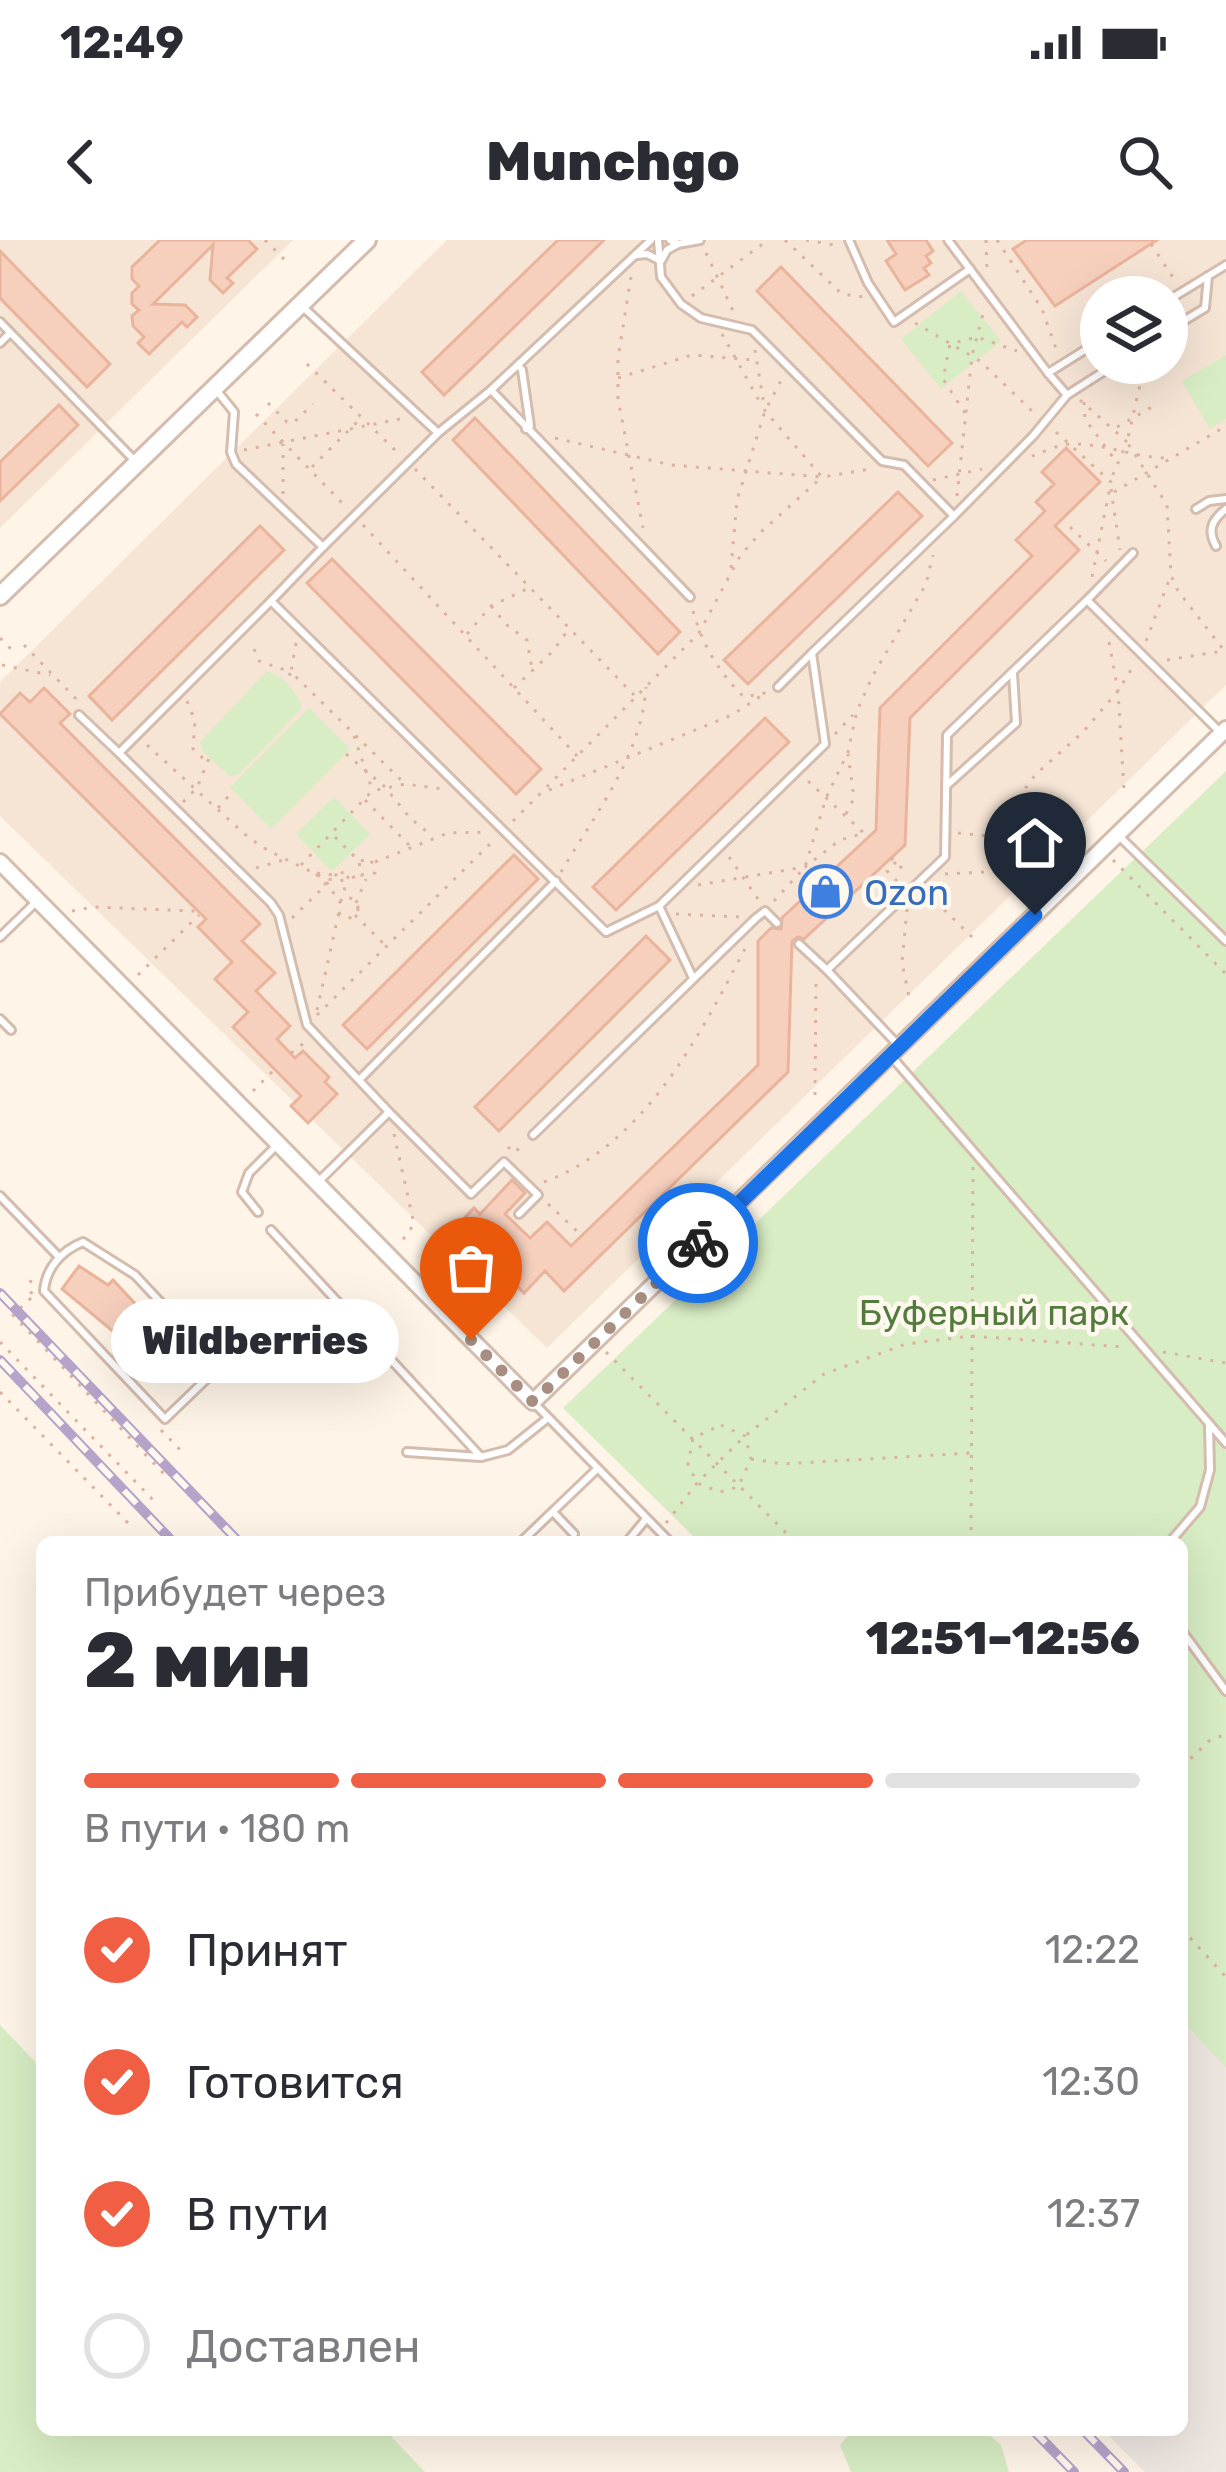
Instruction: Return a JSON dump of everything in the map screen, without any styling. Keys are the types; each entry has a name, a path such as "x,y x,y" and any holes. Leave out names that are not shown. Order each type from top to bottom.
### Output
{"street":[{"path":"0,596 363,241"},
{"path":"0,862 533,1402 1224,731"}],"lane":[{"path":"119,753 439,433 654,240 662,277 681,304 701,318 752,330 882,460 904,464 954,516"},
{"path":"661,261 674,242 700,240"},
{"path":"948,240 1067,395"},
{"path":"851,244 894,322 970,269"},
{"path":"635,256 647,254 661,261"},
{"path":"1188,288 1226,265"},
{"path":"1188,318 1205,308 1208,276"},
{"path":"301,305 439,433"},
{"path":"0,322 137,464"},
{"path":"0,344 10,333"},
{"path":"1048,373 1080,353"},
{"path":"518,365 530,426 526,429"},
{"path":"778,687 954,516 1067,395 1084,384"},
{"path":"214,389 234,412 231,452 236,464 323,547"},
{"path":"490,390 690,597"},
{"path":"1196,508 1226,499"},
{"path":"1216,546 1210,530 1226,509"},
{"path":"827,970 945,857 947,735 1133,553"},
{"path":"1088,600 1224,731"},
{"path":"271,601 606,932 661,909 825,744 812,653"},
{"path":"946,786 1016,723 1013,673"},
{"path":"79,715 272,903 315,1037 471,1194 504,1162 538,1195 519,1214"},
{"path":"1118,835 1226,940"},
{"path":"359,1080 556,881"},
{"path":"0,938 38,901"},
{"path":"661,909 693,978"},
{"path":"533,1135 765,910 777,923"},
{"path":"799,944 827,970 1226,1443"},
{"path":"0,1021 11,1030"},
{"path":"317,1183 389,1112"},
{"path":"258,1212 242,1192 243,1183 279,1144"},
{"path":"0,1196 59,1256"},
{"path":"272,1230 481,1457"},
{"path":"83,1242 135,1275 220,1366 165,1419 49,1300 45,1279 59,1256 83,1242"},
{"path":"533,1402 663,1536"},
{"path":"407,1452 481,1457 508,1450 548,1418"},
{"path":"1175,1536 1200,1507 1210,1470 1209,1422"},
{"path":"527,1536 596,1470"},
{"path":"553,1512 574,1534"},
{"path":"632,1536 646,1519"},
{"path":"1188,1639 1226,1691"}],"path":[{"path":"265,240 286,261"},
{"path":"700,240 742,326"},
{"path":"681,304 768,240"},
{"path":"785,240 842,294 879,299"},
{"path":"806,240 851,244"},
{"path":"954,516 972,356 988,296 986,240"},
{"path":"997,240 1042,309 1061,364"},
{"path":"1151,244 1174,280 1192,286"},
{"path":"635,256 618,399 647,554"},
{"path":"907,314 919,328 972,356 1111,482 1119,568"},
{"path":"713,320 765,411 822,477"},
{"path":"752,330 765,411"},
{"path":"950,344 977,337 1037,358"},
{"path":"950,344 943,379 966,414"},
{"path":"618,378 692,355 757,360"},
{"path":"307,364 635,696"},
{"path":"731,570 736,500 765,411 789,366"},
{"path":"1088,600 1111,482 1136,416 1141,384"},
{"path":"1067,395 1084,401 1115,428 1148,471 1167,505 1171,575 1224,650 1154,666"},
{"path":"1084,401 1085,419 1116,462"},
{"path":"268,403 293,423 313,404"},
{"path":"1115,428 1152,407"},
{"path":"256,414 578,758"},
{"path":"231,452 419,415"},
{"path":"309,469 362,417"},
{"path":"1111,494 1226,426"},
{"path":"526,429 631,459 748,471 822,477 868,470 882,460"},
{"path":"283,442 283,508"},
{"path":"920,483 1004,465 1068,444 1122,449 1148,459 1171,458"},
{"path":"308,1025 699,633 731,570 761,532 822,477"},
{"path":"1070,527 1119,568"},
{"path":"825,744 857,711 926,584 939,530"},
{"path":"989,836 1036,774 1083,733 1118,691 1142,653 1171,575"},
{"path":"465,636 491,606 530,588"},
{"path":"690,597 699,633 728,682 744,697 761,696"},
{"path":"491,606 527,640 532,670"},
{"path":"1104,616 1118,691 1124,790"},
{"path":"514,688 569,628"},
{"path":"285,683 300,630"},
{"path":"0,638 15,653"},
{"path":"24,645 81,704"},
{"path":"254,649 259,661 291,672 405,784"},
{"path":"2,665 52,675"},
{"path":"556,881 627,759 644,722 646,686"},
{"path":"544,791 732,716 778,687"},
{"path":"176,809 197,788 208,760 193,749 195,721 181,692"},
{"path":"314,713 323,703"},
{"path":"806,867 826,798 848,752 857,711"},
{"path":"354,734 372,791"},
{"path":"136,736 249,838 315,873 347,880 376,870 375,862"},
{"path":"845,815 854,797 848,752"},
{"path":"346,754 386,787 419,828 435,837"},
{"path":"721,845 765,910 840,840 866,835 797,771"},
{"path":"301,865 372,791 405,784 445,789"},
{"path":"218,808 233,791"},
{"path":"364,800 410,846"},
{"path":"375,862 435,837 503,831"},
{"path":"944,832 1070,844"},
{"path":"332,835 364,876 355,915"},
{"path":"1102,850 1226,974"},
{"path":"241,873 289,858"},
{"path":"315,873 350,870 368,858 375,862"},
{"path":"910,1002 902,962 908,892 886,871 894,860 974,939"},
{"path":"677,889 806,867"},
{"path":"925,875 1045,869"},
{"path":"316,1016 350,870"},
{"path":"315,873 341,901"},
{"path":"282,927 338,873"},
{"path":"341,901 347,898 356,903"},
{"path":"72,911 93,907 200,914 137,976"},
{"path":"661,909 756,918"},
{"path":"339,912 346,918 355,915"},
{"path":"355,915 387,946"},
{"path":"530,1188 578,1170 619,1139 667,1081 748,943"},
{"path":"815,1095 818,963"},
{"path":"291,1053 315,1037"},
{"path":"253,1091 275,1069"},
{"path":"389,1112 414,1224 402,1241"},
{"path":"971,1536 973,1147"},
{"path":"538,1195 578,1232"},
{"path":"42,1265 30,1282 32,1297 13,1315 164,1474"},
{"path":"659,1532 697,1483 745,1436 824,1374 907,1344 970,1336 1147,1349 1226,1363"},
{"path":"0,1342 156,1503"},
{"path":"596,1342 789,1536"},
{"path":"0,1392 129,1524"},
{"path":"693,1438 721,1425 745,1436"},
{"path":"693,1438 688,1464 697,1483 720,1492 738,1487 751,1459 745,1436"},
{"path":"751,1459 783,1464 972,1453"},
{"path":"1188,1761 1209,1741 1226,1734"},
{"path":"1188,1936 1226,1977"}],"shaded area":[{"path":"0,240 293,240 0,528"},
{"path":"447,240 1226,240 1226,685 547,1348 0,816 0,682"},
{"path":"1188,2027 1226,2068 1226,2472 1145,2472 1109,2436 1188,2436"}],"green space":[{"path":"961,291 1001,341 941,389 901,339"},
{"path":"1226,355 1226,419 1210,429 1184,384"},
{"path":"266,672 289,685 301,709 239,774 230,776 203,752 200,742"},
{"path":"309,708 350,749 271,829 230,787"},
{"name":"Буферный парк","path":"1226,771 1226,2068 1188,2027 1188,1536 693,1536 563,1408"},
{"path":"334,797 370,834 332,871 296,834"},
{"path":"0,2025 36,2063 36,2436 391,2436 425,2472 0,2472"},
{"path":"848,2436 990,2436 1001,2445 1009,2472 851,2472 840,2445"}],"building":[{"path":"160,240 248,240 257,249 227,278 233,283 223,293 210,280 213,245 153,304 185,305 197,317 187,327 182,322 149,354 138,343 144,337 133,326 132,316 139,310 132,304 132,293 139,286 132,279 132,267"},
{"path":"558,240 604,240 444,395 422,372"},
{"path":"887,240 926,240 933,251 926,256 931,263 924,268 929,275 905,290 886,261 896,254"},
{"path":"1027,240 1157,240 1101,276 1080,276 1080,290 1055,306 1013,249"},
{"path":"0,251 110,364 87,387 0,298"},
{"path":"781,267 952,443 928,466 757,291"},
{"path":"59,405 78,425 0,501 0,462"},
{"path":"475,418 680,632 658,654 453,440"},
{"path":"1066,448 1100,482 1055,526 1079,550 910,718 905,845 804,939 792,941 788,1072 564,1291 545,1271 524,1293 516,1285 506,1295 457,1249 463,1243 452,1231 474,1208 480,1214 512,1180 525,1193 505,1214 530,1238 547,1222 571,1246 758,1065 758,941 771,928 781,929 782,918 876,830 880,708 1032,556 1016,540 1045,511 1036,502 1054,484 1042,472"},
{"path":"898,492 922,516 748,684 724,660"},
{"path":"260,526 284,550 112,720 89,696"},
{"path":"332,559 541,769 516,794 307,583"},
{"path":"44,688 70,714 60,723 260,924 242,941 275,973 256,991 290,1026 277,1039 295,1058 303,1051 329,1077 325,1082 337,1094 308,1123 291,1106 301,1096 233,1027 248,1012 215,979 232,962 198,927 206,919 0,714 20,693 30,702"},
{"path":"765,718 789,742 616,910 593,887"},
{"path":"514,855 538,879 367,1049 343,1025"},
{"path":"646,936 670,960 499,1131 475,1107"},
{"path":"79,1266 108,1285 113,1280 142,1311 148,1305 200,1358 183,1374 179,1369 170,1378 126,1332 121,1338 62,1289"}],"railway":[{"path":"0,1293 233,1536"},
{"path":"0,1360 167,1536"},
{"path":"1039,2436 1074,2472"},
{"path":"1089,2436 1124,2472"}],"way so far":[{"path":"471,1340 533,1402 698,1243"}],"place":[{"name":"Ozon","path":"825,892"},
{"name":"Wildberries","path":"471,1340"}],"route":[{"path":"698,1243 1035,915"}]}
